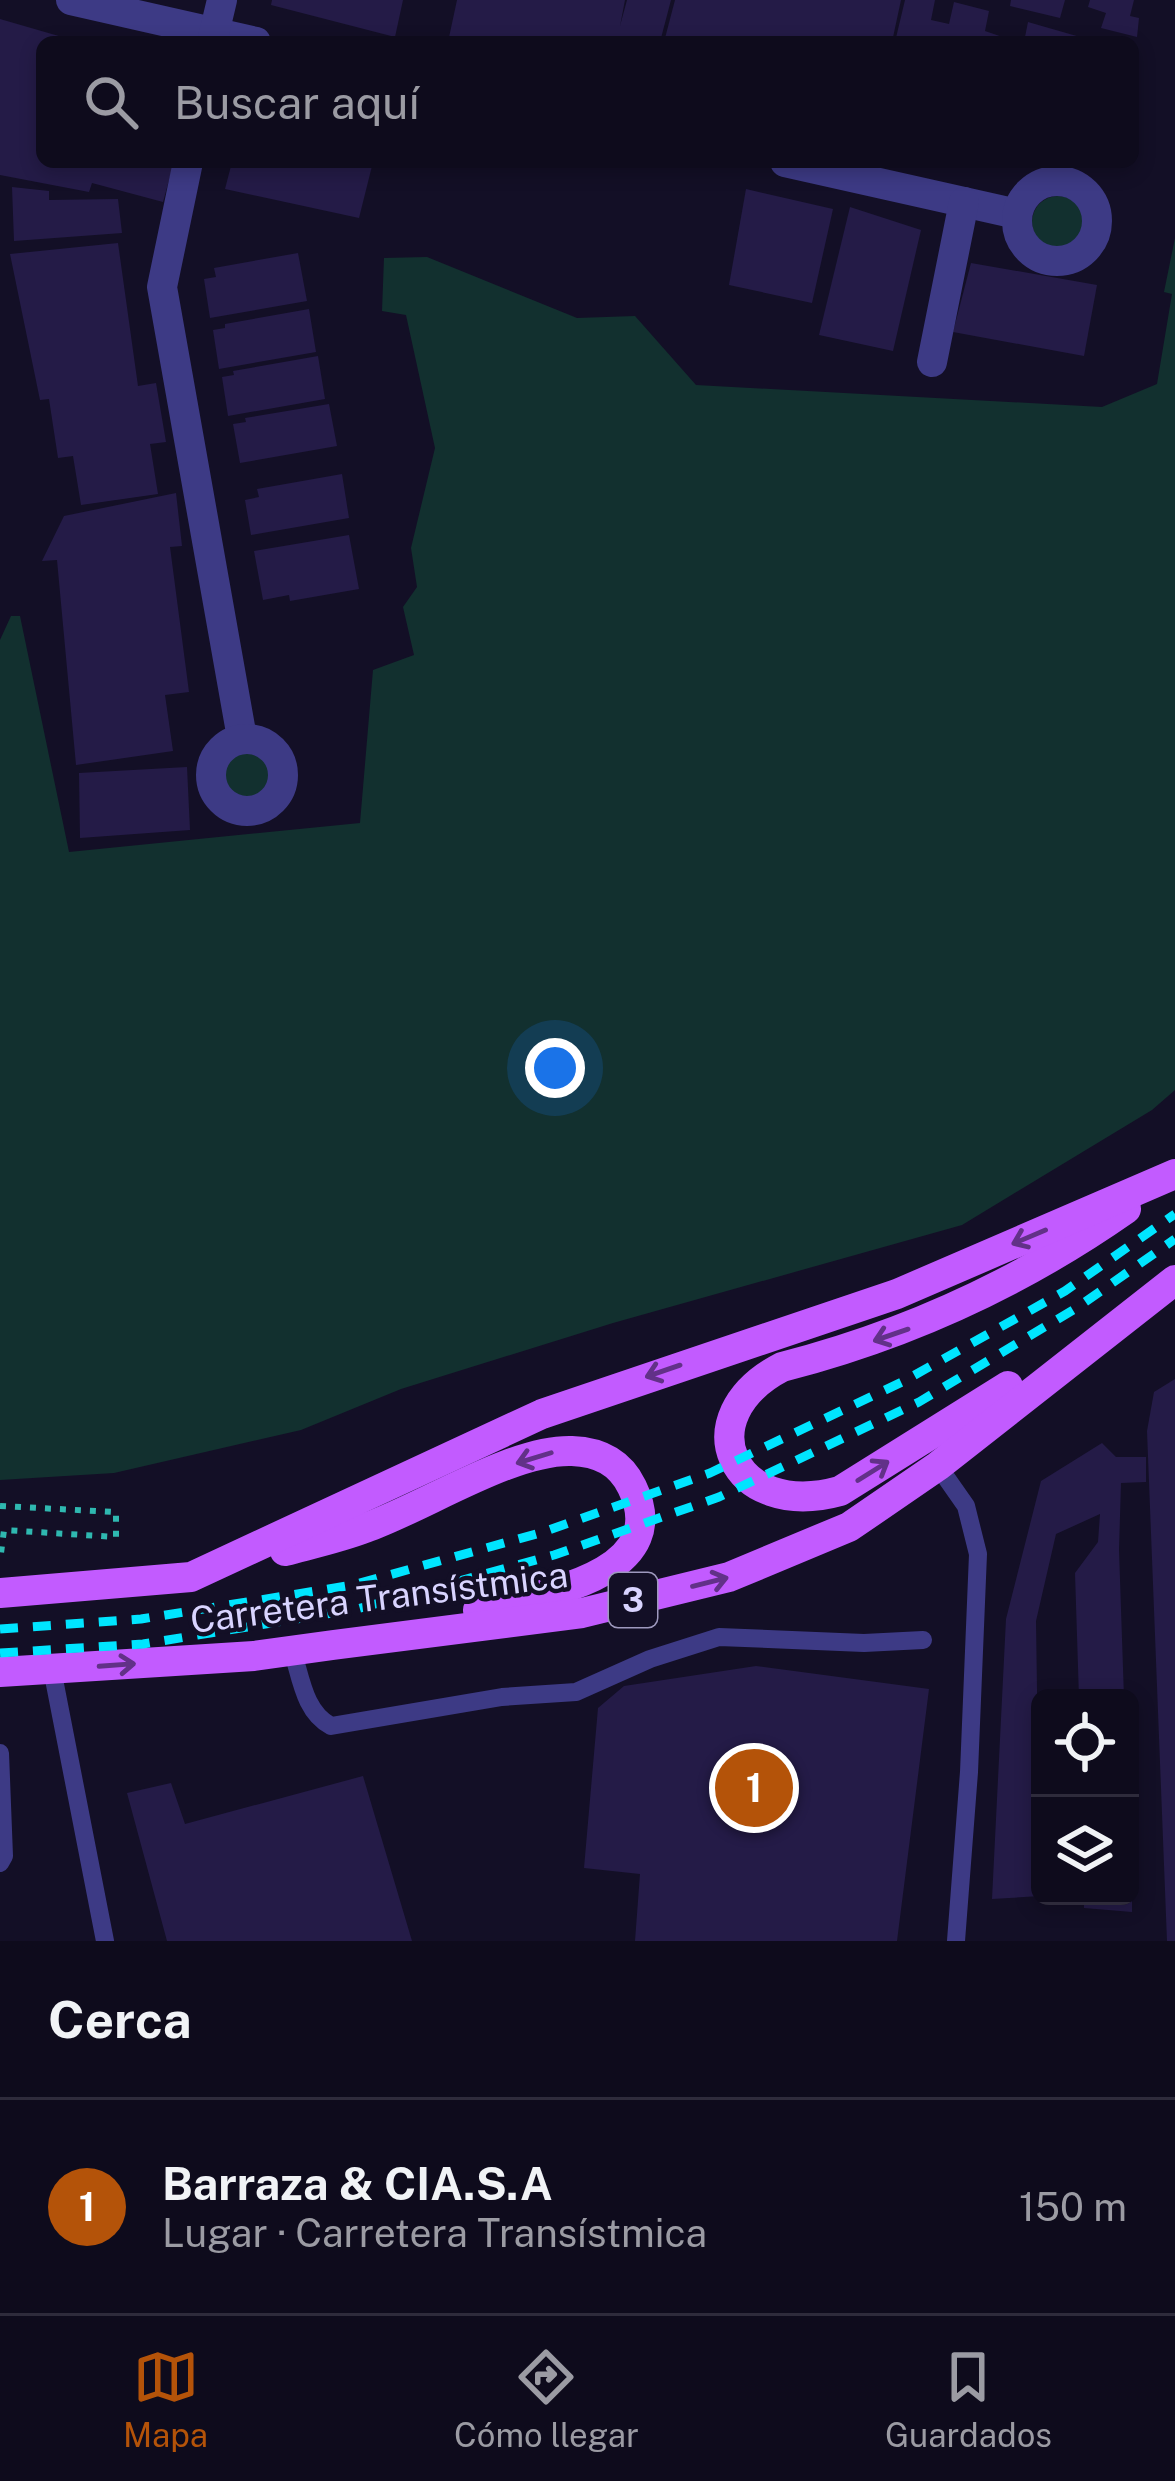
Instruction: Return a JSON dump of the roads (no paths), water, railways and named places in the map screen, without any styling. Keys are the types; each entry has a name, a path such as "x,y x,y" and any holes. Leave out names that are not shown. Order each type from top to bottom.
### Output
{"main road":[{"path":"1144,1304 840,1490 814,1498 777,1496 746,1479 736,1466 731,1448 735,1413 752,1385 765,1376 907,1330 974,1300 1080,1241 1175,1175"},
{"name":"Carretera Transístmica","path":"0,1593 191,1577 542,1414 897,1294 1175,1175"},
{"name":"Carretera Transístmica","path":"0,1672 333,1646 582,1612 729,1577 849,1527 938,1466 1175,1280"},
{"path":"191,1577 364,1529 488,1474 556,1451 594,1453 610,1460 632,1485 639,1504 634,1539 626,1555 601,1575 333,1646"}],"street":[{"path":"71,0 209,36"},
{"path":"213,36 222,0"},
{"path":"187,168 162,287 242,738"},
{"path":"812,168 1017,214"},
{"path":"932,362 964,202"}],"lane":[{"path":"938,1466 966,1506 978,1554 956,1941"},
{"path":"292,1650 310,1707 319,1720 331,1726 502,1697 576,1693 650,1659 719,1637 864,1643 923,1640"},
{"path":"52,1670 105,1941"},
{"path":"0,1754 4,1856 0,1863"}],"railway":[{"path":"0,1629 141,1619 353,1585 540,1533 710,1473 904,1381 1065,1291 1175,1214"},
{"path":"0,1653 143,1644 357,1609 554,1555 719,1497 919,1402 1078,1307 1175,1239"}],"place":[{"name":"Barraza & CIA.S.A","path":"754,1788"}]}
